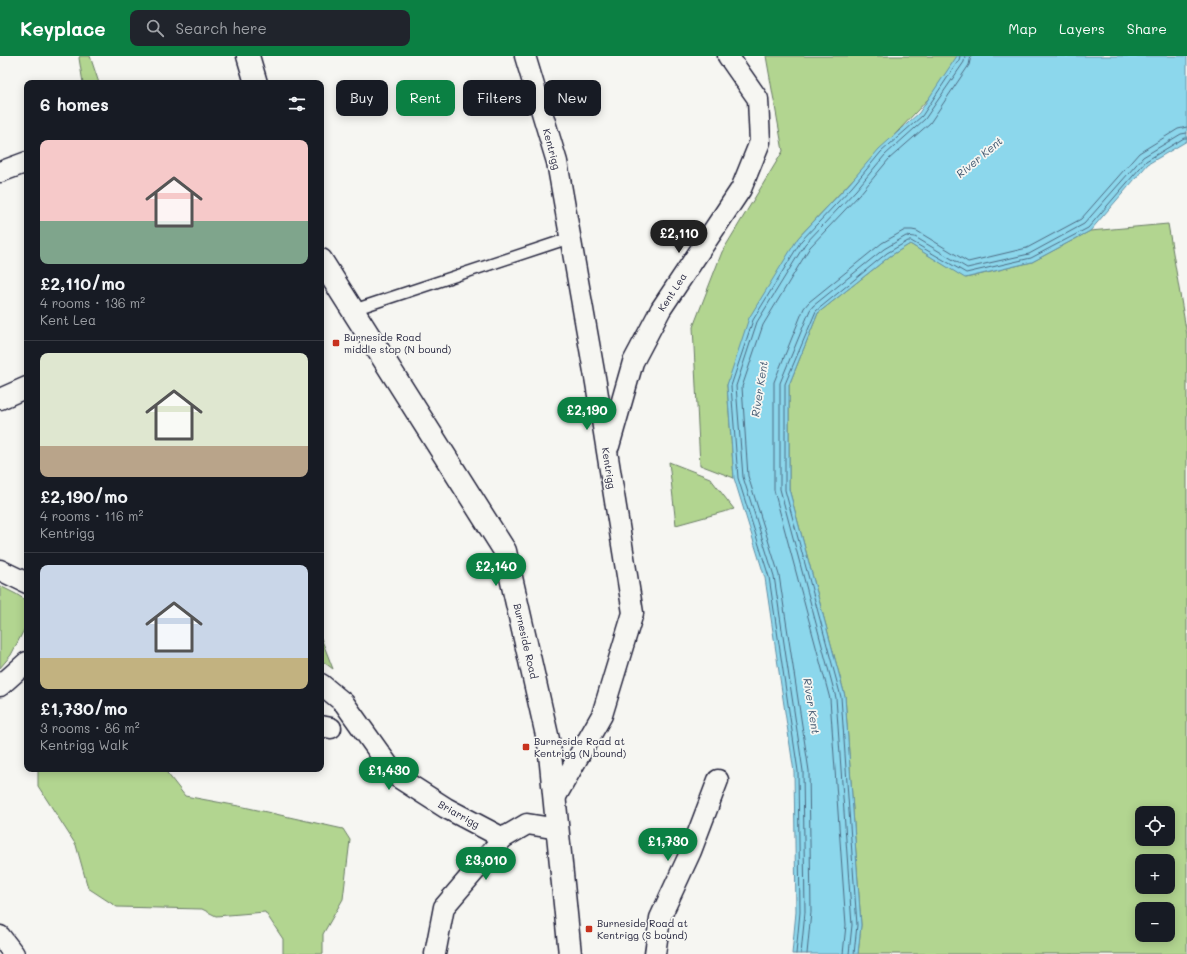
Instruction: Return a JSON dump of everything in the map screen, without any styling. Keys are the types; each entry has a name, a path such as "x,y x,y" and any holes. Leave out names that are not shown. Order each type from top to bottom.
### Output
{"street":[{"path":"248,56 255,80"},
{"name":"Kentrigg","path":"525,56 557,162 633,613 602,715 555,798"},
{"name":"Kent Lea","path":"607,452 633,362 661,310 742,189 760,142 758,99 728,56"},
{"path":"0,172 24,163"},
{"name":"Burneside Road","path":"324,265 505,551 549,744 570,954"},
{"path":"0,399 24,388"},
{"path":"0,570 24,582"},
{"path":"0,686 24,665"},
{"name":"Briarrigg","path":"324,686 344,703 396,776 446,808 503,838"},
{"path":"655,954 660,918 691,851 718,780"},
{"path":"435,954 444,907 503,838 527,824 558,829"},
{"path":"0,936 14,954"}],"lane":[{"path":"353,310 570,238"}],"green space":[{"path":"80,56 90,56 98,80 83,80 79,58"},
{"path":"766,56 981,56 930,97 798,238 727,385 734,478 700,465 693,327 722,252 783,151"},
{"path":"1168,224 1187,335 1187,954 858,954 861,925 845,696 789,489 789,385 818,313 890,256 910,244 966,278 1032,262 1090,231"},
{"path":"669,462 710,478 734,509 676,525"},
{"path":"0,586 24,599 24,630 11,655 0,668"},
{"path":"324,646 333,669 324,662"},
{"path":"38,772 166,772 185,796 244,807 343,829 350,840 343,899 323,934 323,954 283,954 283,939 265,912 216,916 202,909 117,907 88,888 76,845 38,786"}],"water":[{"name":"River Kent","path":"957,56 1187,56 1187,141 1148,164 1090,231 1032,262 965,278 910,244 890,256 818,313 789,385 789,489 845,696 861,925 858,954 792,954 796,912 794,772 765,578 734,478 727,385 749,318 798,238 849,184 879,149 919,113"}],"place":[{"name":"Burneside Road middle stop (N bound)","path":"336,343"},
{"name":"Burneside Road at Kentrigg (N bound)","path":"526,747"},
{"name":"Burneside Road at Kentrigg (S bound)","path":"589,929"}]}
